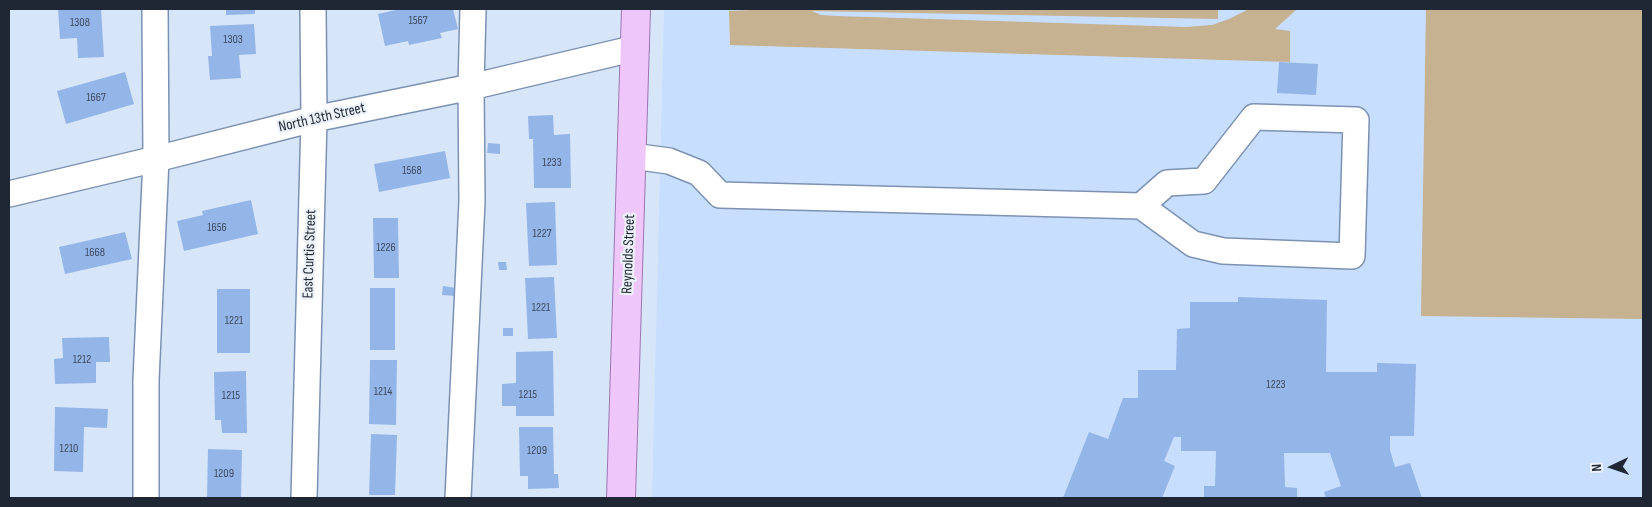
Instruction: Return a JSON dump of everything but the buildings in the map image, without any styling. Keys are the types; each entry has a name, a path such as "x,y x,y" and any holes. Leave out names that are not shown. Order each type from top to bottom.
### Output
{"main road":[{"name":"Reynolds Street","path":"621,498 636,9"}],"street":[{"path":"146,498 146,380 156,159 155,9"},
{"name":"East Curtis Street","path":"304,498 314,119 313,9"},
{"path":"458,498 472,201 471,87 473,9"},
{"name":"North 13th Street","path":"9,194 314,119 471,87 636,48"},
{"path":"632,156 669,160 699,173 720,194 1141,206 1192,244 1200,246 1224,251 1352,256 1356,120 1254,116 1204,181 1167,183 1141,206"}],"shaded area":[{"path":"664,9 1643,9 1643,498 652,498"},
{"path":"752,9 1218,9 1218,19 812,11 821,15 837,16 1186,27 1212,25 1249,9 1297,9 1275,29 1290,31 1290,62 730,45 729,11"},
{"path":"1426,9 1643,9 1643,319 1421,316"}]}
